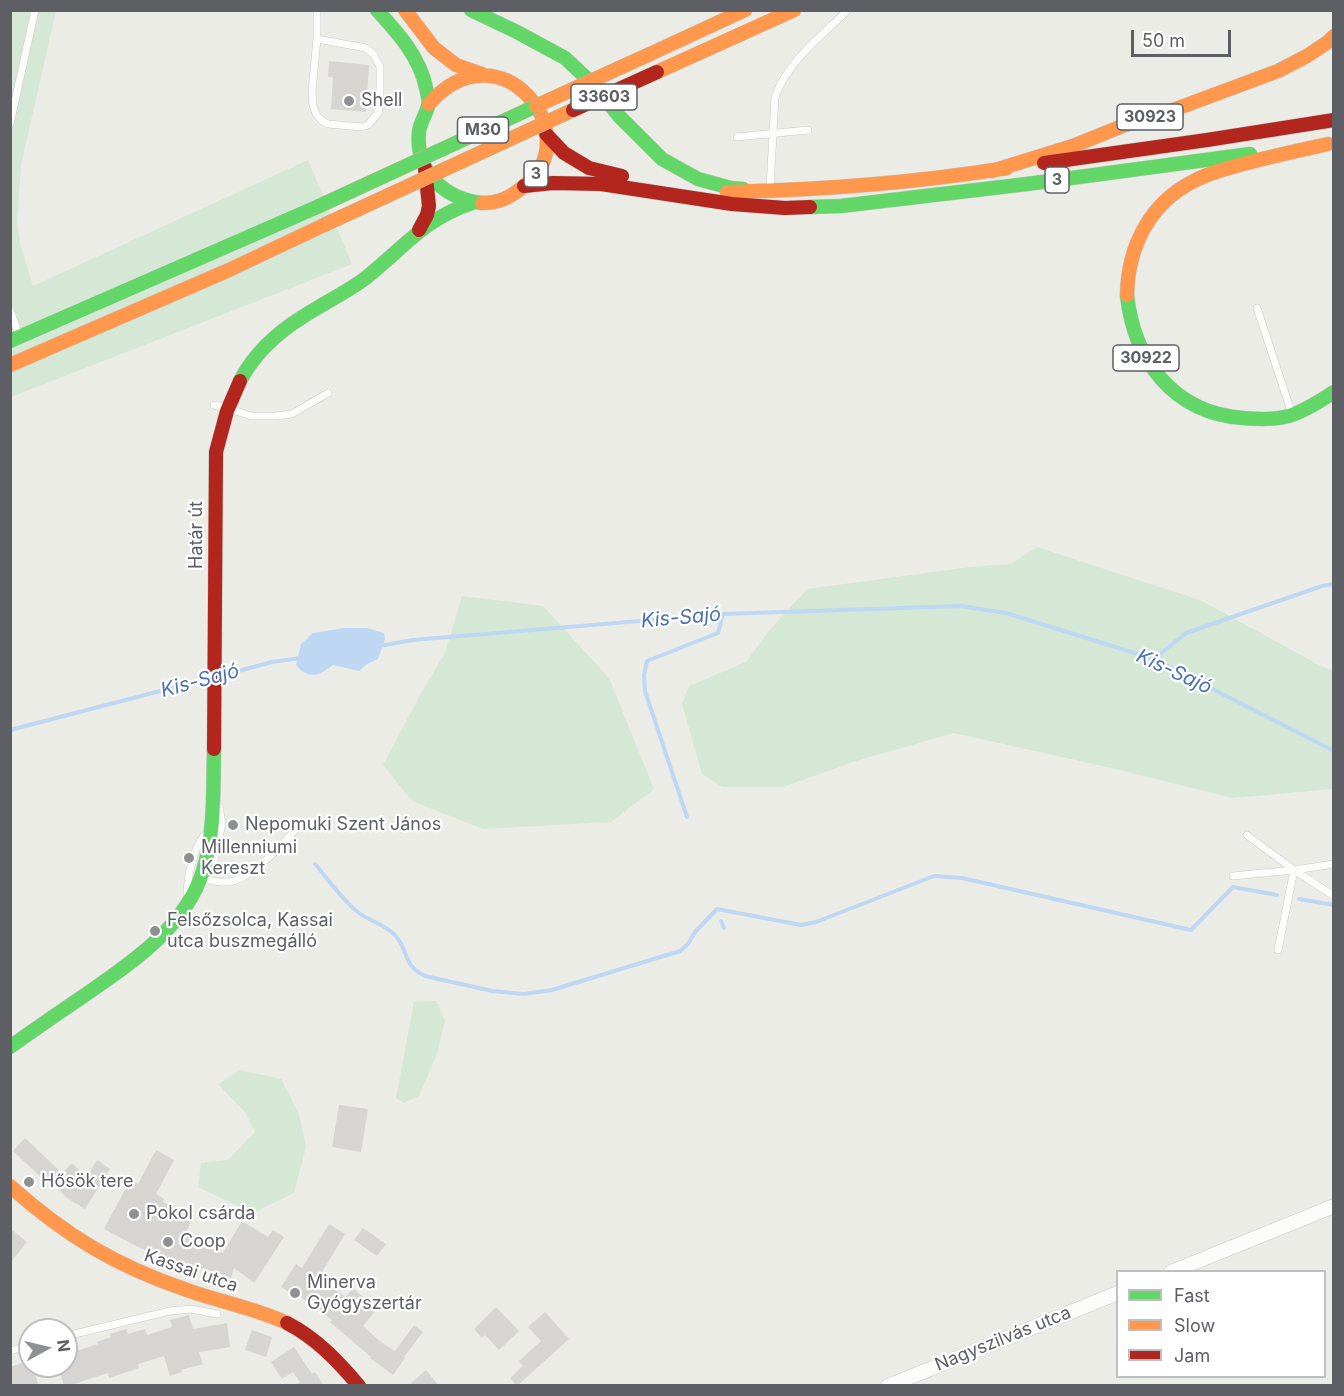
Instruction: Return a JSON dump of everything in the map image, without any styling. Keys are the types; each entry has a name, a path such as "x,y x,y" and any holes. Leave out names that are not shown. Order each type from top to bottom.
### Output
{"main road":[{"path":"378,10 397,33 416,63 423,76 429,104"},
{"name":"3","path":"405,10 434,48 456,65 486,76"},
{"name":"33603","path":"471,10 565,58 596,87 619,116 662,159 698,180 731,188"},
{"name":"M30","path":"15,339 317,207 745,10"},
{"name":"M30","path":"10,365 198,284 794,10"},
{"name":"30923","path":"992,171 1073,146 1125,125 1173,110 1278,71 1306,56 1334,36"},
{"name":"3","path":"474,76 486,76 512,82 527,93 543,116 547,144 543,162 533,179 519,193 502,201 472,203 456,197 441,187 428,172 421,153 419,134 429,104 443,89 474,76"},
{"name":"3","path":"546,134 564,153 589,168 717,192 770,191 944,178 1334,120"},
{"name":"3","path":"524,186 553,183 600,184 732,204 785,208 841,206 1027,184 1331,143"},
{"name":"30922","path":"1331,143 1253,161 1202,177 1160,205 1149,219 1135,246 1130,260 1126,295 1131,325 1156,374 1173,391 1200,407 1220,416 1268,419 1292,415 1334,392"},
{"path":"419,230 429,206 424,163"},
{"name":"3","path":"731,188 770,191"},
{"name":"Határ út","path":"10,1047 137,958 174,921 204,879 211,828 213,784 216,452 221,427 221,407 265,347 299,319 366,278 419,230 445,213 472,203"},
{"name":"Kassai utca","path":"10,1186 59,1228 84,1245 111,1259 180,1289 272,1316 294,1327 315,1340 345,1368 359,1386"}],"street":[{"path":"1176,1270 1334,1206"},
{"name":"Nagyszilvás utca","path":"888,1386 1116,1294"}],"lane":[{"path":"10,124 35,10"},
{"path":"317,10 312,91 316,114 328,124 362,127 368,125 378,113 380,105 380,67 374,55 366,48 317,39"},
{"path":"770,191 775,97 780,83 803,54 848,10"},
{"path":"737,137 808,130"},
{"path":"1257,308 1292,415"},
{"path":"10,310 15,339"},
{"path":"221,407 251,416 292,414 328,393"},
{"path":"213,784 221,810 222,824 219,843 204,879 225,882 248,875 302,823"},
{"path":"187,904 188,881 197,846 211,828"},
{"path":"1247,835 1293,870 1334,896"},
{"path":"1233,876 1334,864"},
{"path":"1278,950 1293,870"},
{"path":"78,1333 170,1311 191,1309 216,1314"}],"green space":[{"path":"11,11 56,11 21,165 17,221 20,243 33,286 308,160 352,264 11,397"},
{"path":"1037,547 1200,600 1333,671 1333,789 1233,798 954,733 856,761 783,787 722,787 702,774 682,704 689,686 746,662 769,631 807,589 970,567 1010,564"},
{"path":"462,596 543,606 609,678 654,789 611,822 483,829 412,801 383,765 445,653"},
{"path":"436,1001 445,1021 437,1054 419,1096 404,1103 396,1098 414,1002"},
{"path":"240,1070 281,1079 299,1114 306,1147 294,1193 253,1213 198,1187 201,1163 228,1160 255,1132 245,1112 218,1084"}],"water":[{"path":"344,628 367,628 384,633 385,639 378,659 359,671 333,665 314,675 300,670 296,665 301,644 313,633"}],"building":[{"path":"329,61 369,65 366,112 331,109 333,77 328,77"},
{"path":"339,1105 368,1109 361,1152 332,1147"},
{"path":"25,1138 62,1173 72,1163 86,1177 97,1160 110,1169 85,1209 67,1198 50,1181 48,1184 13,1151"},
{"path":"156,1150 174,1160 156,1194 164,1199 163,1202 194,1215 185,1235 190,1237 189,1242 223,1253 242,1221 268,1237 273,1230 284,1237 254,1283 234,1268 231,1278 180,1261 179,1264 138,1247 104,1229 130,1180 138,1184"},
{"path":"329,1224 345,1234 318,1279 346,1297 353,1288 377,1309 363,1326 395,1351 414,1325 423,1332 393,1375 370,1358 330,1322 332,1320 313,1305 281,1287 296,1264 302,1268"},
{"path":"10,1228 27,1242 10,1263"},
{"path":"363,1228 386,1244 377,1256 354,1240"},
{"path":"496,1307 519,1331 499,1350 485,1335 482,1338 474,1329"},
{"path":"545,1312 569,1339 517,1386 510,1378 523,1366 519,1361 541,1341 528,1327"},
{"path":"189,1315 193,1329 227,1323 230,1347 199,1352 203,1364 181,1370 182,1372 170,1376 164,1356 138,1364 139,1368 109,1378 108,1373 64,1386 62,1378 78,1378 78,1350 98,1344 97,1342 111,1337 110,1334 126,1329 128,1334 145,1329 147,1335 172,1327 170,1320"},
{"path":"252,1330 272,1337 266,1357 245,1350"},
{"path":"294,1347 312,1374 315,1372 324,1386 294,1386 300,1382 293,1372 282,1379 271,1362"},
{"path":"18,1364 18,1378 36,1378 39,1386 10,1386 10,1367"},
{"path":"426,1370 439,1386 408,1386"}],"waterway":[{"path":"1154,659 1186,633 1322,586 1334,584"},
{"name":"Kis-Sajó","path":"379,646 413,640 723,614 960,606 1006,613 1154,659 1334,751"},
{"path":"687,817 645,691 644,675 647,661 718,633 723,614"},
{"name":"Kis-Sajó","path":"220,676 272,662 300,658"},
{"name":"Kis-Sajó","path":"10,730 210,678"},
{"path":"315,864 353,908 395,935 409,962 418,972 425,976 492,991 524,994 552,990 680,951 717,909"},
{"path":"717,909 801,925 816,922 934,876 962,878 1191,930 1233,887 1277,895"},
{"path":"1299,899 1334,905"},
{"path":"721,921 724,928"}],"traffic: fast":[{"path":"377,10 407,46 423,77 429,102 419,132 419,146 427,171 435,181 456,196 482,203"},
{"path":"471,10 565,58 596,87 619,116 662,159 698,179 743,189"},
{"path":"317,207 536,106"},
{"path":"810,207 841,206 1027,184 1250,154"},
{"path":"240,381 260,353 285,329 363,280 426,226 472,203"},
{"path":"10,341 317,207"},
{"path":"1127,295 1131,319 1148,361 1161,379 1177,394 1196,406 1218,414 1243,418 1278,418 1312,406 1334,392"},
{"path":"10,1047 138,957 170,927 183,910 195,891 203,871 210,841 214,749"}],"traffic: slow":[{"path":"405,10 434,48 456,65 482,74"},
{"path":"650,54 745,10"},
{"path":"657,72 794,10"},
{"path":"992,171 1073,146 1125,125 1173,110 1278,71 1307,56 1334,36"},
{"path":"536,106 650,54"},
{"path":"429,104 456,82 483,76 508,81 528,96 542,117 547,141 542,165 524,186 505,199 482,203"},
{"path":"324,225 573,110"},
{"path":"1127,295 1132,260 1144,228 1165,201 1179,190 1220,170 1328,144"},
{"path":"727,192 867,185 1007,168"},
{"path":"10,365 229,270 324,225"},
{"path":"10,1186 72,1235 137,1271 287,1323"}],"traffic: jam":[{"path":"573,110 657,72"},
{"path":"1044,163 1334,120"},
{"path":"546,134 564,153 589,168 622,176"},
{"path":"419,230 429,206 425,168"},
{"path":"524,186 553,183 601,184 732,204 785,208 810,207"},
{"path":"214,749 216,452 227,411 240,381"},
{"path":"287,1323 326,1351 359,1386"}],"place":[{"name":"Shell","path":"349,101"},
{"name":"Nepomuki Szent János","path":"233,825"},
{"name":"Millenniumi Kereszt","path":"189,858"},
{"name":"Felsőzsolca, Kassai utca buszmegálló","path":"155,931"},
{"name":"Hősök tere","path":"29,1182"},
{"name":"Pokol csárda","path":"134,1214"},
{"name":"Coop","path":"168,1242"},
{"name":"Minerva Gyógyszertár","path":"295,1293"}]}
